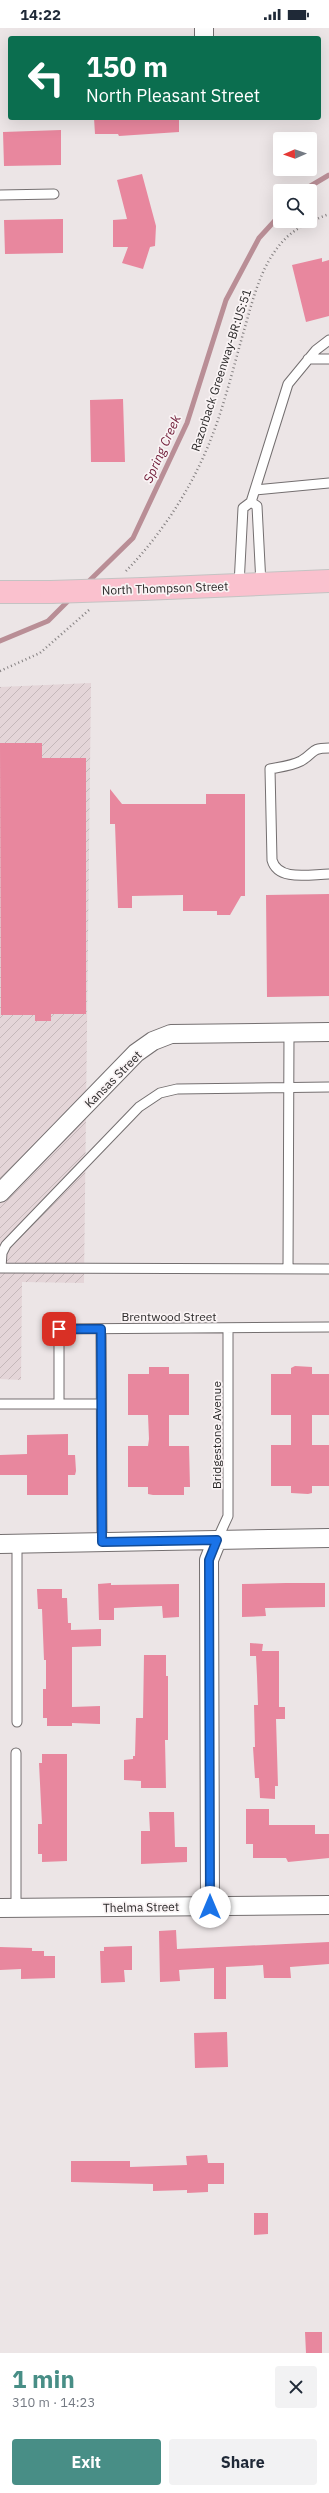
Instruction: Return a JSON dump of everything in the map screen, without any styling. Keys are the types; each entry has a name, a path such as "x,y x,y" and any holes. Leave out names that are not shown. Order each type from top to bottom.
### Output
{"main road":[{"name":"North Thompson Street","path":"0,592 143,589 329,581"}],"street":[{"name":"Kansas Street","path":"0,1193 136,1053 153,1041 171,1034 329,1032"},
{"path":"9,1544 329,1538"},
{"path":"210,1907 209,1560 217,1540"},
{"name":"Thelma Street","path":"8,1908 329,1905"}],"lane":[{"path":"0,195 54,194"},
{"path":"239,585 243,508 251,502 288,384 308,359 329,340"},
{"path":"308,359 329,359"},
{"path":"255,490 329,483"},
{"path":"251,502 257,506 261,584"},
{"path":"329,748 316,748 302,760 287,766 270,769 272,860 274,867 279,873 329,874"},
{"path":"288,1269 289,1033"},
{"path":"329,1088 177,1089 160,1093 148,1100 6,1245 2,1253 1,1268 329,1268"},
{"name":"Brentwood Street","path":"59,1404 59,1329 329,1327"},
{"name":"Bridgestone Avenue","path":"217,1540 228,1516 228,1328"},
{"path":"101,1329 102,1542"},
{"path":"0,1404 101,1404"},
{"path":"9,1544 17,1722"},
{"path":"8,1908 16,1753"}],"path":[{"name":"Razorback Greenway-BR:US:51","path":"122,576 143,554 181,501 206,451 257,286 272,256 287,237 310,221 329,214"},
{"path":"0,671 40,653 74,625 90,608"}],"shaded area":[{"path":"91,683 84,1283 22,1282 21,1380 0,1379 0,687"}],"building":[{"path":"94,120 179,120 179,132 119,136 118,134 95,134"},
{"path":"61,130 61,165 4,166 3,132"},
{"path":"142,174 156,226 155,246 150,247 143,269 122,263 128,247 113,247 113,220 127,219 117,180"},
{"path":"63,219 63,253 5,254 4,220"},
{"path":"322,258 322,262 329,260 329,316 306,322 292,265"},
{"path":"123,399 125,462 91,462 90,400"},
{"path":"0,743 42,743 42,758 86,758 86,1014 51,1014 51,1021 35,1021 35,1015 1,1015"},
{"path":"110,789 122,804 206,804 206,794 245,794 245,896 241,896 230,915 217,915 217,911 183,911 183,895 132,896 132,908 118,908 115,824 110,824"},
{"path":"329,894 329,996 267,997 266,895"},
{"path":"295,1366 312,1367 312,1374 329,1374 329,1415 312,1415 312,1445 329,1445 329,1486 312,1486 312,1493 308,1494 291,1493 291,1486 271,1486 271,1445 291,1445 291,1415 271,1415 271,1374 291,1374 291,1368"},
{"path":"149,1367 169,1367 169,1374 189,1374 189,1415 169,1415 169,1446 189,1446 190,1487 184,1487 184,1495 153,1495 148,1494 148,1487 128,1487 128,1446 148,1446 149,1439 148,1415 128,1415 128,1374 149,1374"},
{"path":"68,1434 68,1455 75,1455 76,1471 75,1475 68,1475 68,1495 27,1495 27,1475 0,1475 0,1455 27,1454 27,1435"},
{"path":"111,1583 111,1585 179,1584 179,1617 163,1618 162,1606 135,1607 114,1608 114,1620 99,1620 98,1584"},
{"path":"325,1583 325,1607 265,1608 266,1616 242,1617 242,1584"},
{"path":"37,1589 62,1589 62,1598 67,1598 68,1623 71,1623 71,1630 101,1629 101,1646 72,1647 72,1707 100,1706 100,1724 72,1723 72,1726 47,1726 47,1718 43,1718 43,1689 46,1689 46,1660 44,1660 42,1609 38,1609"},
{"path":"250,1643 263,1644 262,1651 279,1651 279,1707 285,1707 285,1719 276,1719 278,1786 275,1786 275,1799 260,1798 259,1778 255,1778 253,1747 255,1747 254,1705 258,1705 257,1676 256,1656 250,1656"},
{"path":"144,1655 166,1655 166,1676 168,1676 168,1740 165,1740 166,1788 141,1788 141,1781 124,1780 124,1760 133,1759 133,1756 135,1756 136,1718 143,1718"},
{"path":"42,1754 67,1754 67,1861 42,1862 42,1854 38,1854 38,1824 42,1824 39,1763 42,1763"},
{"path":"246,1809 269,1809 269,1825 315,1825 315,1834 329,1834 329,1858 288,1862 286,1858 253,1858 253,1844 246,1844"},
{"path":"149,1812 174,1812 175,1847 187,1847 187,1862 141,1864 141,1831 150,1831"},
{"path":"176,1930 177,1949 329,1942 329,1964 290,1967 291,1978 264,1978 263,1965 226,1967 226,1999 214,1999 214,1968 179,1970 180,1981 160,1982 159,1931"},
{"path":"132,1946 132,1970 124,1970 125,1982 101,1983 100,1951 104,1951 104,1947"},
{"path":"0,1947 32,1948 32,1951 44,1951 44,1956 55,1956 55,1978 21,1979 21,1969 0,1970"},
{"path":"227,2032 228,2067 195,2068 194,2033"},
{"path":"207,2155 208,2163 224,2163 224,2184 208,2184 208,2192 187,2193 187,2190 153,2191 153,2184 71,2182 71,2161 130,2161 130,2167 187,2165 186,2156"},
{"path":"254,2213 268,2213 268,2234 254,2235"},
{"path":"305,2332 322,2332 322,2353 306,2353"}],"waterway":[{"name":"Spring Creek","path":"314,184 329,175"},
{"name":"Spring Creek","path":"86,584 133,538 187,423 226,300 259,238 273,223"},
{"name":"Spring Creek","path":"0,641 48,621 70,599"}],"route":[{"path":"59,1329 101,1329 102,1542 217,1540 209,1560 210,1907"}]}
